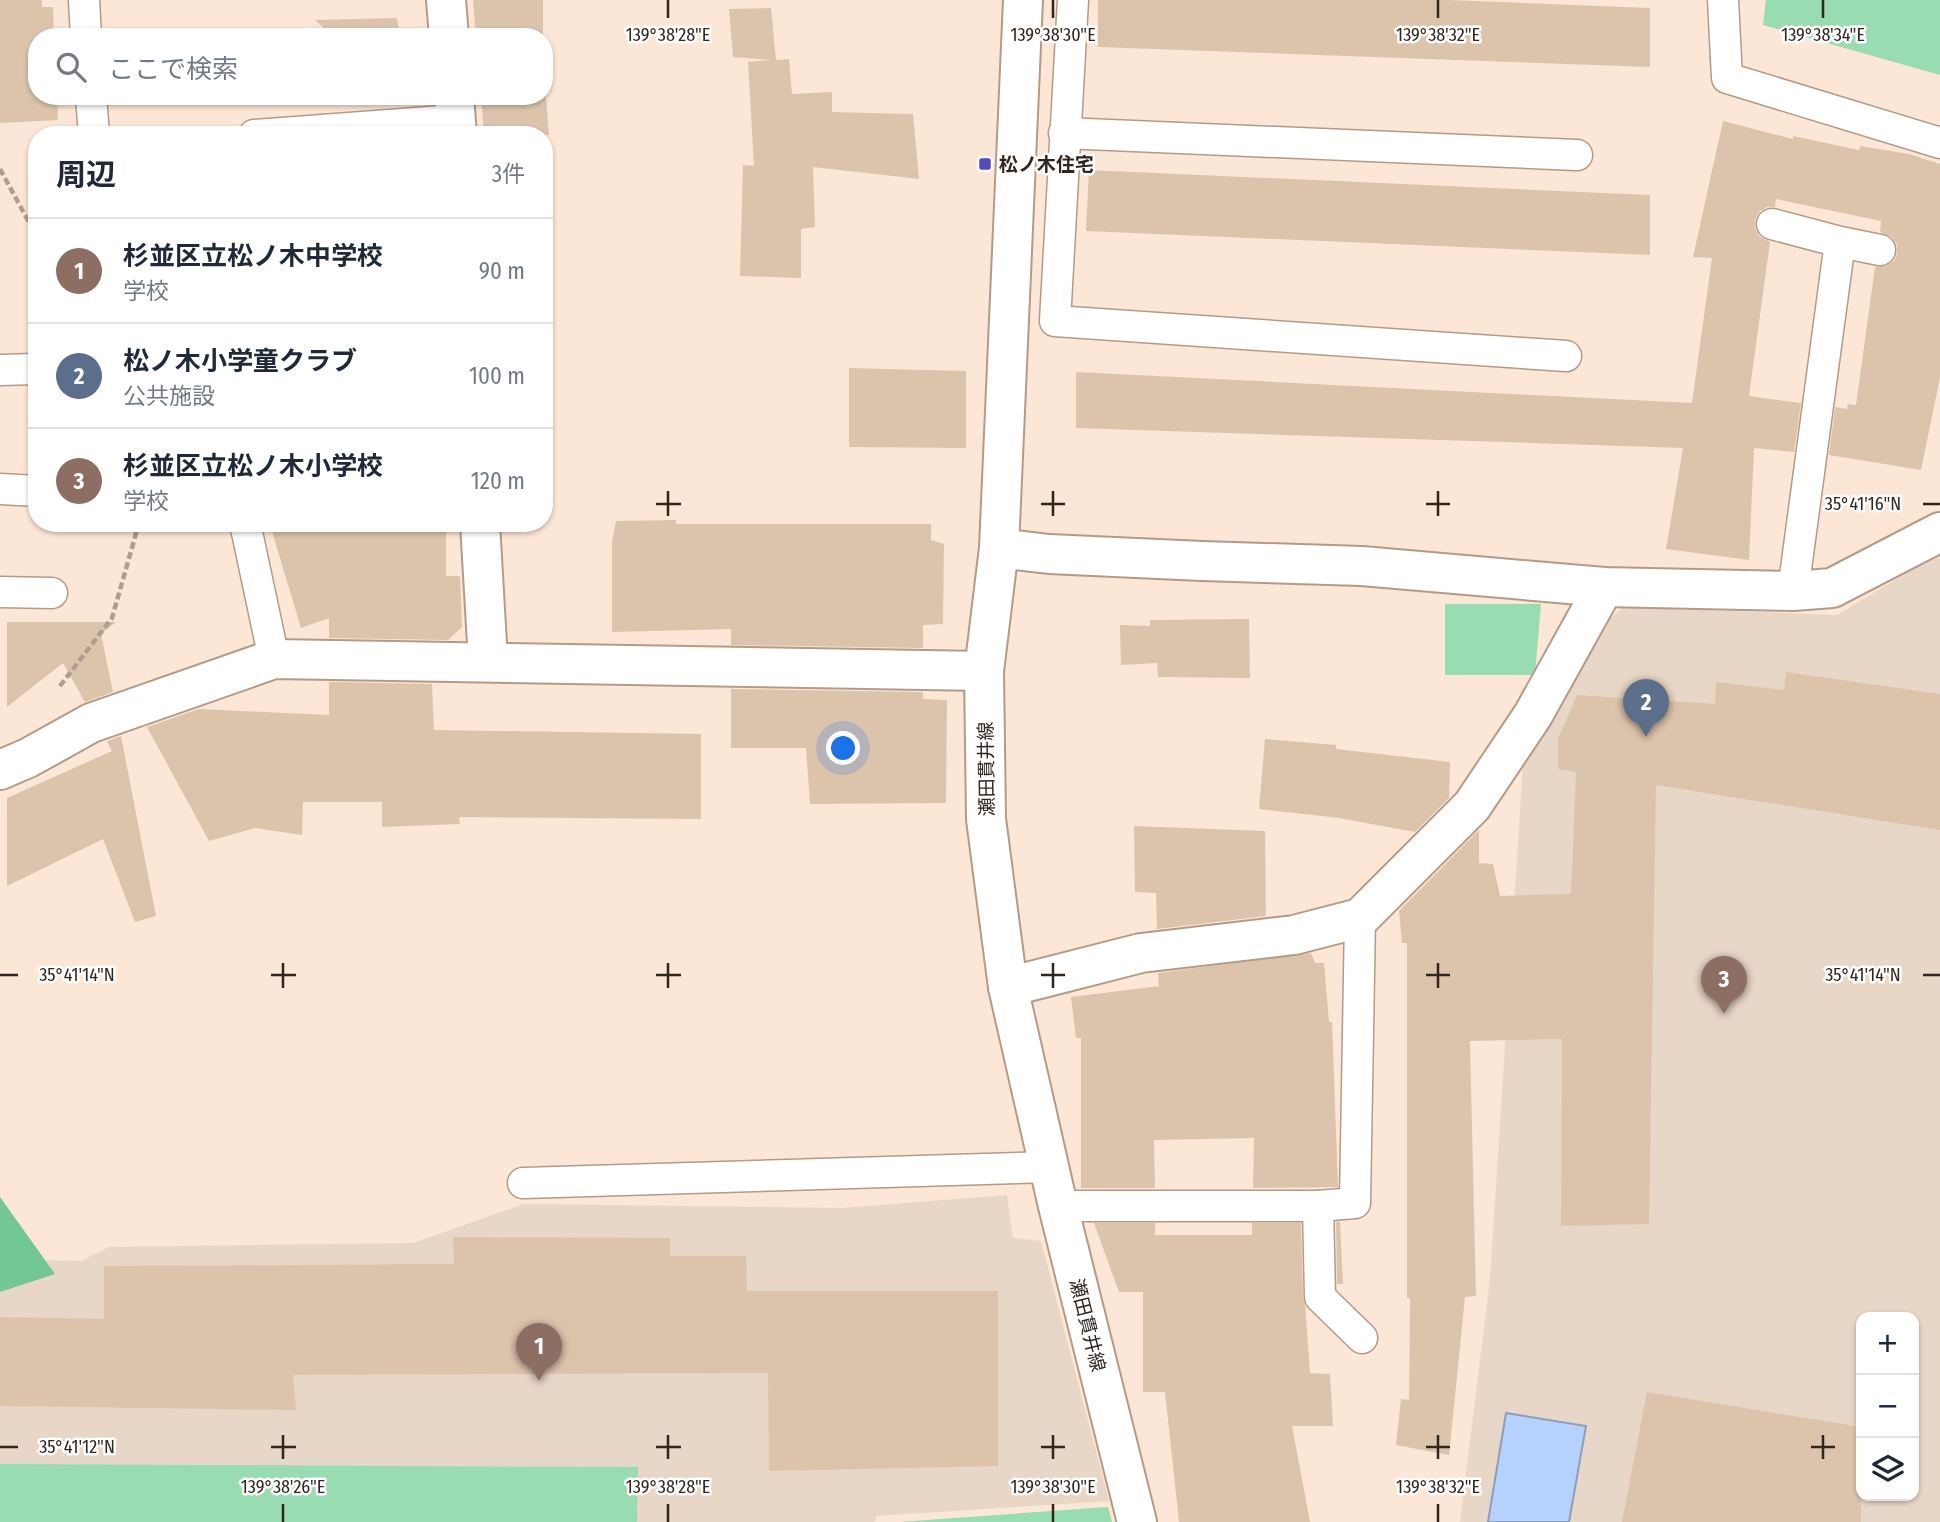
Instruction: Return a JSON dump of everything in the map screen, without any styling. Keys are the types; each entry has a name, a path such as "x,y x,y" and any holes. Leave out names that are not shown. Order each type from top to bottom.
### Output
{"street":[{"path":"446,0 448,28"},
{"name":"瀬田貫井線","path":"1023,0 999,548 984,671 986,819 1008,986 1058,1206 1137,1522"},
{"path":"481,532 488,661"},
{"path":"999,548 1049,554 1362,566 1604,587 1793,591 1832,588 1940,532"},
{"path":"1008,986 1141,953 1294,935 1360,918 1472,806 1533,715 1604,587"},
{"path":"0,770 28,758 91,723 274,659 984,671"}],"lane":[{"path":"84,0 86,28"},
{"path":"1073,0 1055,321 1566,356"},
{"path":"1723,0 1727,78 1940,143"},
{"path":"92,105 93,126"},
{"path":"355,126 456,117"},
{"path":"1064,133 1577,155"},
{"path":"1772,224 1881,250"},
{"path":"1793,591 1840,242"},
{"path":"0,370 28,369"},
{"path":"0,489 28,491"},
{"path":"247,532 274,659"},
{"path":"0,592 52,593"},
{"path":"1058,1206 1318,1206 1355,1203 1360,918"},
{"path":"523,1183 1050,1167"},
{"path":"1318,1206 1320,1297 1362,1338"}],"path":[{"path":"0,169 28,220"},
{"path":"56,691 112,618 136,532"}],"shaded area":[{"path":"1940,553 1940,1522 1460,1522 1490,1279 1524,750 1590,638 1623,607 1837,615"},
{"path":"1007,1195 1013,1238 1041,1241 1109,1501 876,1516 875,1522 0,1522 0,1259 81,1261 109,1247 413,1243 524,1204 843,1208"}],"green space":[{"path":"1766,0 1940,0 1940,75 1763,25"},
{"path":"1445,604 1541,604 1535,675 1445,675"},
{"path":"0,1197 55,1274 0,1292"},
{"path":"0,1464 638,1467 637,1522 0,1522"},
{"path":"1108,1507 1112,1522 899,1522"}],"water":[{"path":"1506,1413 1586,1426 1569,1522 1488,1522"}],"building":[{"path":"0,0 42,0 42,7 53,7 54,28 28,28 28,105 57,105 58,120 0,123"},
{"path":"473,0 543,0 543,28 475,28"},
{"path":"1098,0 1448,0 1650,8 1650,67 1098,47"},
{"path":"771,8 776,60 789,59 792,94 832,92 832,112 913,114 919,179 813,167 815,227 801,229 801,278 740,276 743,165 754,166 748,62 770,60 733,57 729,9"},
{"path":"397,18 399,28 323,28 315,20"},
{"path":"482,105 547,105 548,126 483,126"},
{"path":"1723,121 1793,139 1793,136 1859,150 1860,146 1909,154 1940,164 1940,377 1921,470 1829,455 1835,407 1847,409 1848,404 1856,405 1875,267 1886,266 1894,261 1897,245 1892,237 1880,232 1881,221 1776,199 1775,207 1760,211 1755,219 1759,236 1770,242 1749,396 1801,403 1794,452 1754,448 1749,560 1666,549 1683,448 1076,428 1076,372 1692,403 1712,258 1693,257"},
{"path":"1089,170 1650,195 1650,255 1086,231"},
{"path":"849,368 966,371 966,448 849,447"},
{"path":"676,520 676,524 931,524 931,540 944,544 943,624 923,625 923,648 731,645 731,629 612,632 612,542 616,521"},
{"path":"273,532 446,532 446,576 460,576 462,627 448,640 329,638 329,618 301,628"},
{"path":"1249,619 1250,678 1158,677 1157,663 1121,665 1120,625 1150,626 1150,620"},
{"path":"7,622 116,622 101,634 113,692 85,702 63,663 7,707"},
{"path":"1786,672 1940,694 1940,830 1656,785 1649,1224 1561,1226 1562,1039 1470,1041 1476,1296 1465,1297 1449,1455 1396,1445 1401,1399 1409,1400 1410,1298 1407,1298 1407,943 1402,943 1399,911 1479,830 1479,863 1493,864 1500,896 1571,894 1576,772 1558,769 1558,739 1577,695 1715,704 1716,682 1784,690"},
{"path":"329,682 432,684 434,730 701,734 701,819 459,817 460,824 382,827 382,802 303,802 302,835 255,828 209,841 147,727 199,709 329,715"},
{"path":"731,689 923,692 923,699 947,700 946,803 810,804 806,748 731,748"},
{"path":"121,736 156,916 135,922 103,839 7,886 7,798 112,751 107,741"},
{"path":"1265,739 1336,745 1336,749 1450,762 1449,798 1415,832 1339,818 1259,809"},
{"path":"1134,826 1265,831 1266,916 1157,929 1156,893 1135,892"},
{"path":"1311,953 1315,963 1324,963 1329,1022 1332,1022 1338,1187 1253,1188 1254,1138 1154,1140 1155,1188 1081,1188 1081,1038 1076,1038 1071,997 1159,986 1158,973"},
{"path":"1336,1222 1340,1222 1343,1284 1337,1284"},
{"path":"1094,1223 1155,1223 1155,1235 1252,1235 1252,1223 1301,1223 1303,1297 1310,1373 1330,1374 1333,1426 1292,1426 1310,1522 1179,1522 1165,1392 1143,1392 1143,1292 1119,1292"},
{"path":"453,1237 670,1238 670,1256 746,1256 747,1291 998,1291 998,1466 769,1471 768,1373 293,1375 296,1410 0,1406 0,1317 104,1319 104,1266 454,1264"},
{"path":"1647,1392 1856,1426 1856,1501 1861,1501 1861,1522 1622,1522"}],"place":[{"name":"松ノ木住宅","path":"985,164"},
{"name":"松ノ木小学童クラブ","path":"1646,737"},
{"name":"杉並区立松ノ木小学校","path":"1724,1014"},
{"name":"杉並区立松ノ木中学校","path":"539,1381"}]}
